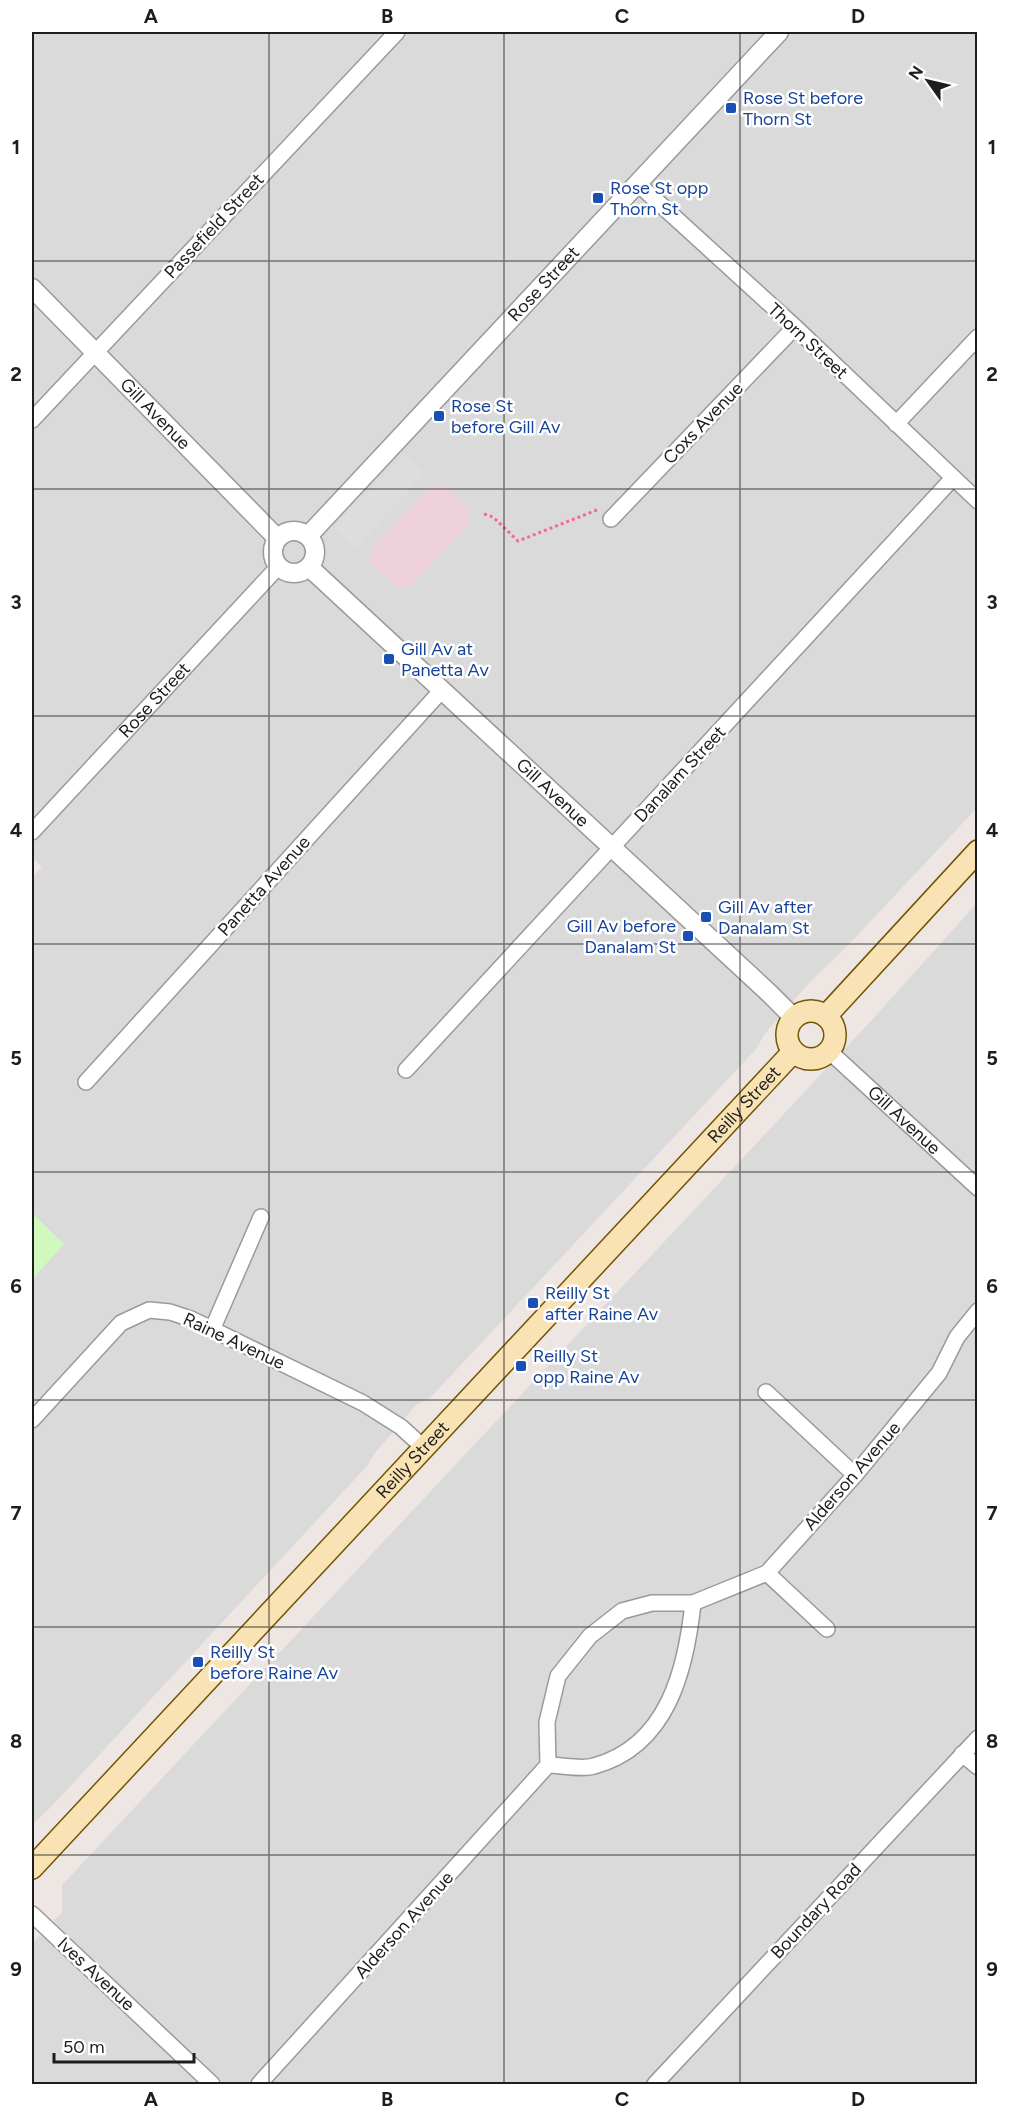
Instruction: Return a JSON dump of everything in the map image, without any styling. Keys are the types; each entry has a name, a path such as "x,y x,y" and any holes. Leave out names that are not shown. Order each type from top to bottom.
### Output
{"main road":[{"path":"825,1016 978,851"},
{"path":"806,1012 825,1016 831,1022 835,1037 830,1051 816,1060 799,1057 793,1052 787,1039 787,1031 794,1018 806,1012"},
{"name":"Reilly Street","path":"32,1868 793,1052"}],"street":[{"name":"Passefield Street","path":"32,420 397,32"},
{"name":"Rose Street","path":"308,536 778,32"},
{"name":"Thorn Street","path":"637,183 795,327 978,501"},
{"name":"Gill Avenue","path":"32,288 277,538"},
{"name":"Coxs Avenue","path":"606,514 795,327"},
{"path":"896,424 978,337"},
{"name":"Danalam Street","path":"406,1070 953,478"},
{"path":"296,531 308,536 315,555 309,567 297,573 290,573 278,567 273,553 277,538 296,531"},
{"name":"Rose Street","path":"32,832 278,567"},
{"name":"Gill Avenue","path":"309,567 321,575 794,1018"},
{"name":"Panetta Avenue","path":"86,1082 442,690"},
{"name":"Gill Avenue","path":"830,1051 978,1188"},
{"path":"212,1330 261,1217"},
{"name":"Raine Avenue","path":"32,1420 121,1323 149,1310 170,1312 191,1320 363,1403 400,1427 423,1447"},
{"name":"Alderson Avenue","path":"259,2085 548,1765 548,1722 558,1676 590,1636 622,1611 652,1602 693,1603 767,1573 855,1475 939,1373 957,1336 978,1311"},
{"path":"766,1392 855,1475"},
{"path":"767,1573 827,1629"},
{"path":"548,1765 593,1767 628,1752 646,1734 668,1706 682,1670 693,1603"},
{"name":"Boundary Road","path":"655,2085 978,1738"},
{"path":"963,1754 978,1767"},
{"name":"Ives Avenue","path":"32,1914 212,2085"}],"path":[{"path":"484,514 493,517 518,541 606,514"}],"shaded area":[{"path":"32,32 977,32 977,808 852,941 809,983 764,1035 757,1048 430,1398 416,1405 375,1453 367,1466 32,1825 32,1279 64,1244 32,1213 32,877 42,867 32,857"},
{"path":"404,454 425,474 354,548 333,528"},
{"path":"444,486 470,511 469,523 409,588 398,588 370,563 371,550 430,487"},
{"path":"977,903 977,2084 32,2084 32,1944 62,1912 62,1885 870,1022"}],"green space":[{"path":"32,1213 64,1244 32,1279"}],"place":[{"name":"Rose St before Thorn St","path":"731,108"},
{"name":"Rose St opp Thorn St","path":"598,198"},
{"name":"Rose St before Gill Av","path":"439,416"},
{"name":"Gill Av at Panetta Av","path":"389,659"},
{"name":"Gill Av after Danalam St","path":"706,917"},
{"name":"Gill Av before Danalam St","path":"688,936"},
{"name":"Reilly St after Raine Av","path":"533,1303"},
{"name":"Reilly St opp Raine Av","path":"521,1366"},
{"name":"Reilly St before Raine Av","path":"198,1662"}]}
